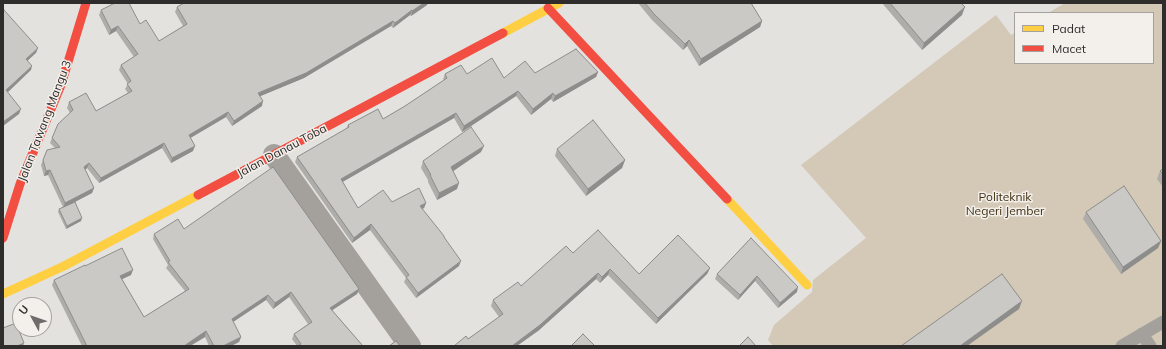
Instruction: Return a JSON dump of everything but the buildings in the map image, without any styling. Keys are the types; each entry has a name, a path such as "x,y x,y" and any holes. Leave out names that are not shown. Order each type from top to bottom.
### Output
{"main road":[{"name":"Jalan Tawang Mangu 3","path":"3,238 20,184 61,85 86,3"},
{"name":"Jalan Danau Toba","path":"3,294 64,266 559,3"},
{"path":"548,8 807,285"}],"street":[{"path":"274,155 410,346"}],"lane":[{"path":"1122,346 1163,322"},
{"path":"1142,334 1150,346"}],"green space":[{"name":"Politeknik Negeri Jember","path":"1065,3 1163,3 1163,346 773,346 768,340 774,325 812,292 813,280 866,238 801,165 996,15 1011,35 1014,34 1014,64 1154,64 1154,12 1050,12"}],"traffic: slow":[{"path":"503,33 559,3"},
{"path":"3,294 64,266 198,195"},
{"path":"727,199 807,285"}],"traffic: jam":[{"path":"3,238 20,184 61,85 86,3"},
{"path":"548,8 727,199"},
{"path":"198,195 503,33"}]}
